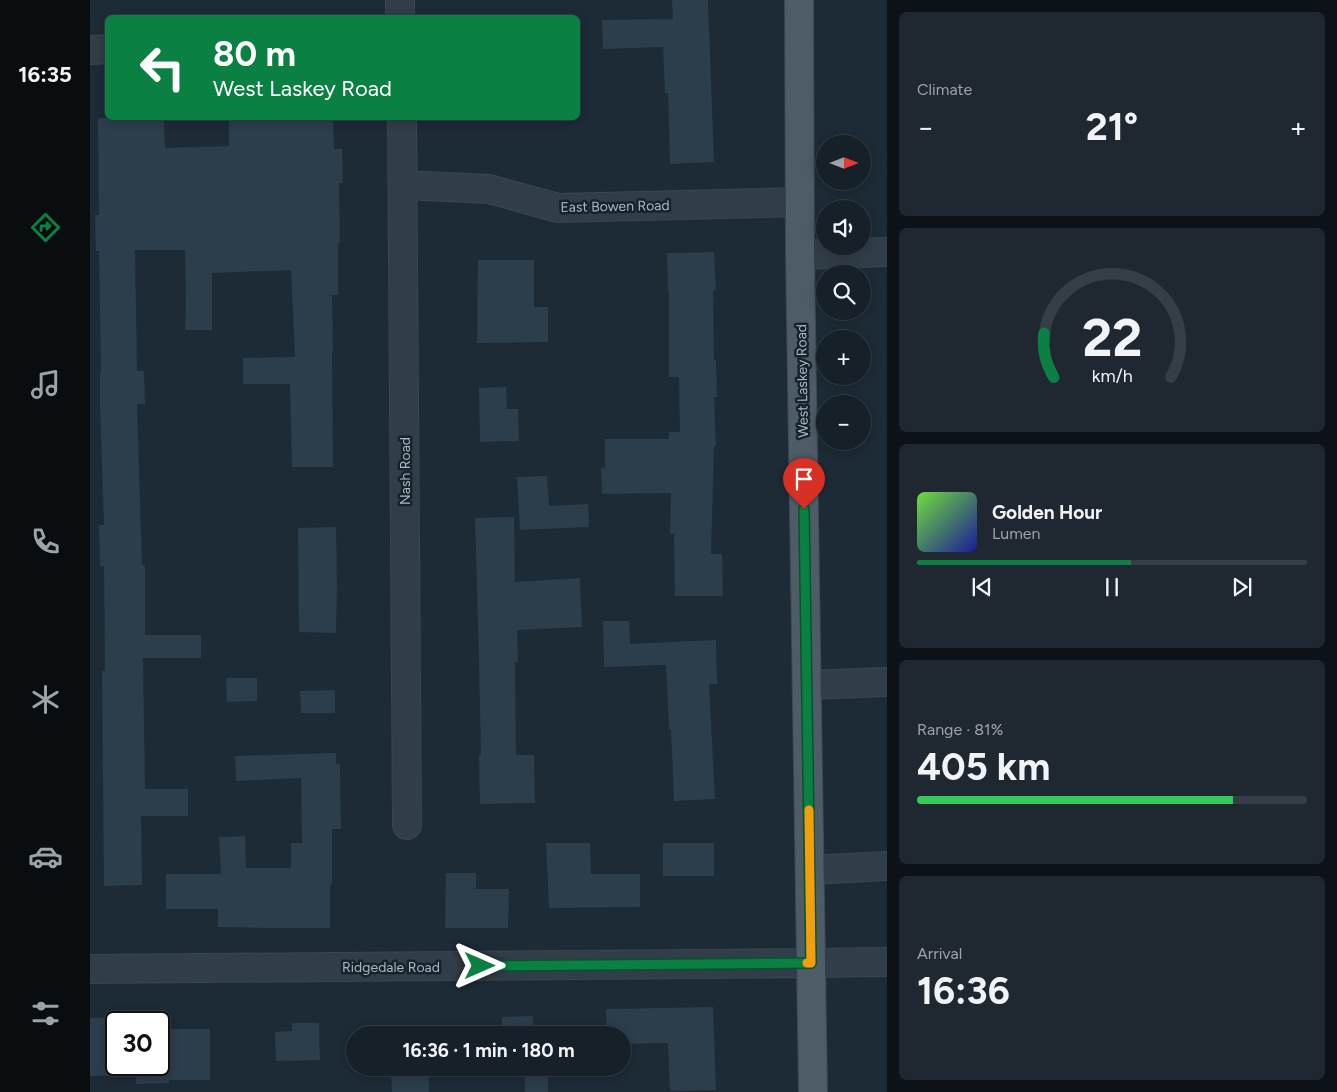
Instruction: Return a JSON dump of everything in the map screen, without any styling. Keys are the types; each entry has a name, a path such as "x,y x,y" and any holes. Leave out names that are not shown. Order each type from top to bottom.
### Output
{"main road":[{"name":"West Laskey Road","path":"799,0 800,255 813,1092"}],"street":[{"path":"400,0 400,15"},
{"path":"90,50 105,49"},
{"name":"Nash Road","path":"402,120 407,825"},
{"name":"East Bowen Road","path":"403,185 489,189 558,208 800,202"},
{"path":"800,255 887,252"},
{"path":"807,685 887,682"},
{"path":"810,870 887,866"},
{"name":"Ridgedale Road","path":"90,969 887,962"}],"building":[{"path":"672,0 708,0 714,162 670,164 668,93 665,93 663,47 603,49 602,20 673,19"},
{"path":"98,118 105,118 105,120 164,120 165,148 229,146 229,120 333,120 334,149 342,149 343,183 339,183 340,243 338,243 338,295 332,295 333,467 292,467 290,384 243,384 243,358 295,357 291,270 212,273 212,330 185,330 185,250 135,250 137,371 144,371 145,404 137,404 142,565 145,565 145,635 201,635 201,658 143,658 145,789 188,789 188,816 141,816 142,885 104,886 102,671 105,671 104,566 100,567 99,525 104,525 100,405 99,251 96,251 95,215 99,215"},
{"path":"714,252 716,290 713,291 714,360 716,360 717,397 714,397 716,446 714,446 711,554 722,554 723,596 675,596 674,534 670,534 671,493 602,494 601,468 605,468 605,439 669,439 669,432 680,432 679,377 669,377 667,253"},
{"path":"478,260 534,260 534,307 548,307 548,342 477,343"},
{"path":"506,387 507,409 518,409 519,441 480,442 479,388"},
{"path":"547,476 549,506 588,504 589,527 520,530 517,477"},
{"path":"514,517 515,582 580,578 582,627 517,630 518,662 515,662 516,755 534,755 535,803 480,804 479,755 481,755 475,518"},
{"path":"336,527 336,633 299,632 298,528"},
{"path":"603,621 629,621 630,644 716,640 717,684 709,684 715,799 674,801 666,665 604,667"},
{"path":"226,678 257,678 257,701 227,702"},
{"path":"335,690 335,713 301,713 300,691"},
{"path":"336,753 336,764 340,764 341,829 332,829 330,928 218,927 218,909 166,909 166,874 221,874 219,837 245,836 246,868 291,868 291,843 302,843 301,778 236,781 235,756"},
{"path":"546,843 590,843 591,874 640,874 640,907 549,908"},
{"path":"663,843 714,843 714,876 663,876"},
{"path":"446,873 476,873 476,889 509,889 508,928 445,928"},
{"path":"713,1007 716,1090 670,1091 668,1043 631,1044 631,1026 607,1026 606,1009"},
{"path":"533,1016 533,1025 546,1026 502,1026 502,1017"},
{"path":"105,1017 105,1076 90,1076 90,1018"},
{"path":"292,1023 319,1023 320,1060 276,1061 275,1032 292,1031"},
{"path":"170,1029 210,1029 210,1080 169,1080 169,1083 136,1084 136,1076 170,1076"},
{"path":"391,1076 429,1076 429,1092 392,1092"},
{"path":"525,1076 548,1076 548,1092 525,1092"}],"slow traffic":[{"path":"807,963 811,963 809,810"}],"route":[{"path":"480,966 811,963 804,509"}]}
